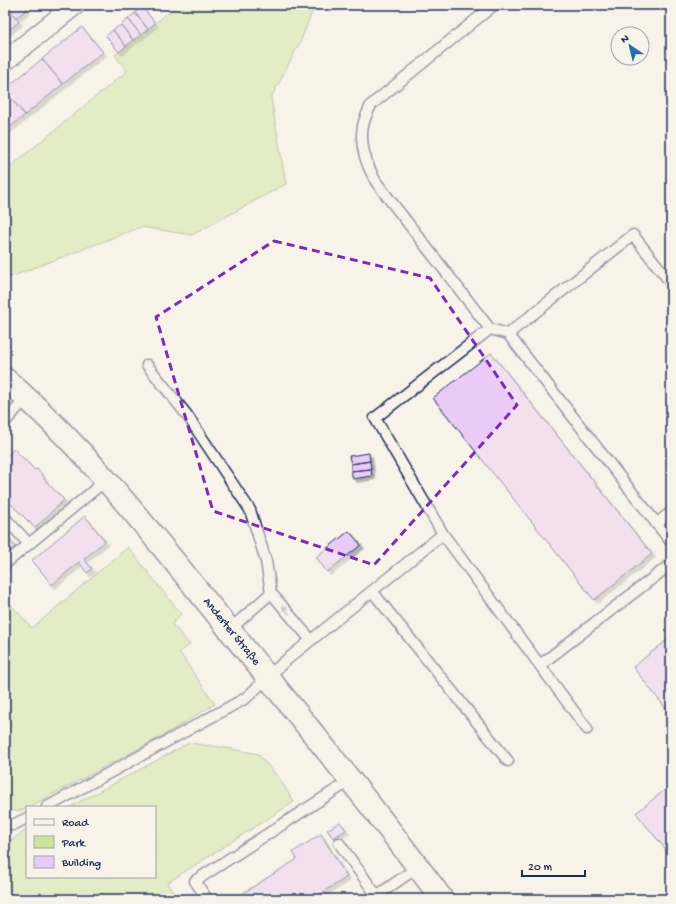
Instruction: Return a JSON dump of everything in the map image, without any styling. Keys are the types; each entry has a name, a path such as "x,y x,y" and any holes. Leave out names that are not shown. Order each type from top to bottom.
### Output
{"main road":[{"name":"Anderter Straße","path":"5,379 27,397 105,480 169,555 351,780 442,899"}],"street":[{"path":"5,62 75,5"}],"lane":[{"path":"494,5 371,105 362,126 363,147 368,167 376,182 490,329 508,334 671,542"},
{"path":"508,334 634,235 671,283"},
{"path":"490,329 376,418 444,534 587,729"},
{"path":"147,365 187,415 250,510 266,561 271,594 311,640"},
{"path":"5,422 27,397"},
{"path":"5,564 105,480"},
{"path":"656,524 671,512"},
{"path":"5,518 29,544"},
{"path":"49,806 246,698 284,662 444,534"},
{"path":"540,665 671,564"},
{"path":"372,591 508,761"},
{"path":"229,630 271,594"},
{"path":"207,899 195,881 351,780"},
{"path":"5,822 14,826 26,819"},
{"path":"339,843 375,897 418,867"}],"highlighted area":[{"path":"274,241 430,278 517,405 374,565 213,511 156,317"}],"green space":[{"path":"178,5 315,5 301,40 271,98 286,184 192,235 141,227 5,279 5,171 127,71 115,55"},
{"path":"128,547 181,614 172,624 190,645 179,652 215,704 164,735 31,806 26,806 26,808 23,810 12,811 5,809 5,598 32,628"},
{"path":"189,743 258,754 279,778 294,802 167,883 178,899 5,899 5,844 26,831 26,878 156,878 156,806 72,806"}],"building":[{"path":"5,5 19,22 5,33"},
{"path":"6,5 24,5 27,9 16,18"},
{"path":"142,7 155,23 148,29 135,13"},
{"path":"135,13 148,29 141,35 128,19"},
{"path":"128,19 141,35 133,40 121,25"},
{"path":"121,25 133,40 126,46 113,30"},
{"path":"82,27 103,52 63,84 42,59"},
{"path":"113,30 126,46 119,52 106,36"},
{"path":"42,59 63,84 25,115 5,91 5,89"},
{"path":"5,91 25,115 5,131"},
{"path":"491,353 652,554 594,600 433,398"},
{"path":"14,449 35,470 37,469 45,478 44,479 64,500 35,528 5,498 5,458"},
{"path":"369,453 370,461 351,464 349,456"},
{"path":"370,461 371,469 351,471 351,464"},
{"path":"371,469 372,476 353,479 351,471"},
{"path":"85,516 105,541 84,559 92,569 87,573 79,562 52,585 32,560"},
{"path":"349,531 361,545 327,572 316,557"},
{"path":"5,534 15,547 5,555"},
{"path":"671,637 671,715 633,667"},
{"path":"671,785 671,856 636,813"},
{"path":"340,822 346,830 333,838 327,830"},
{"path":"321,834 347,877 312,899 234,899 297,859 293,852"}]}
